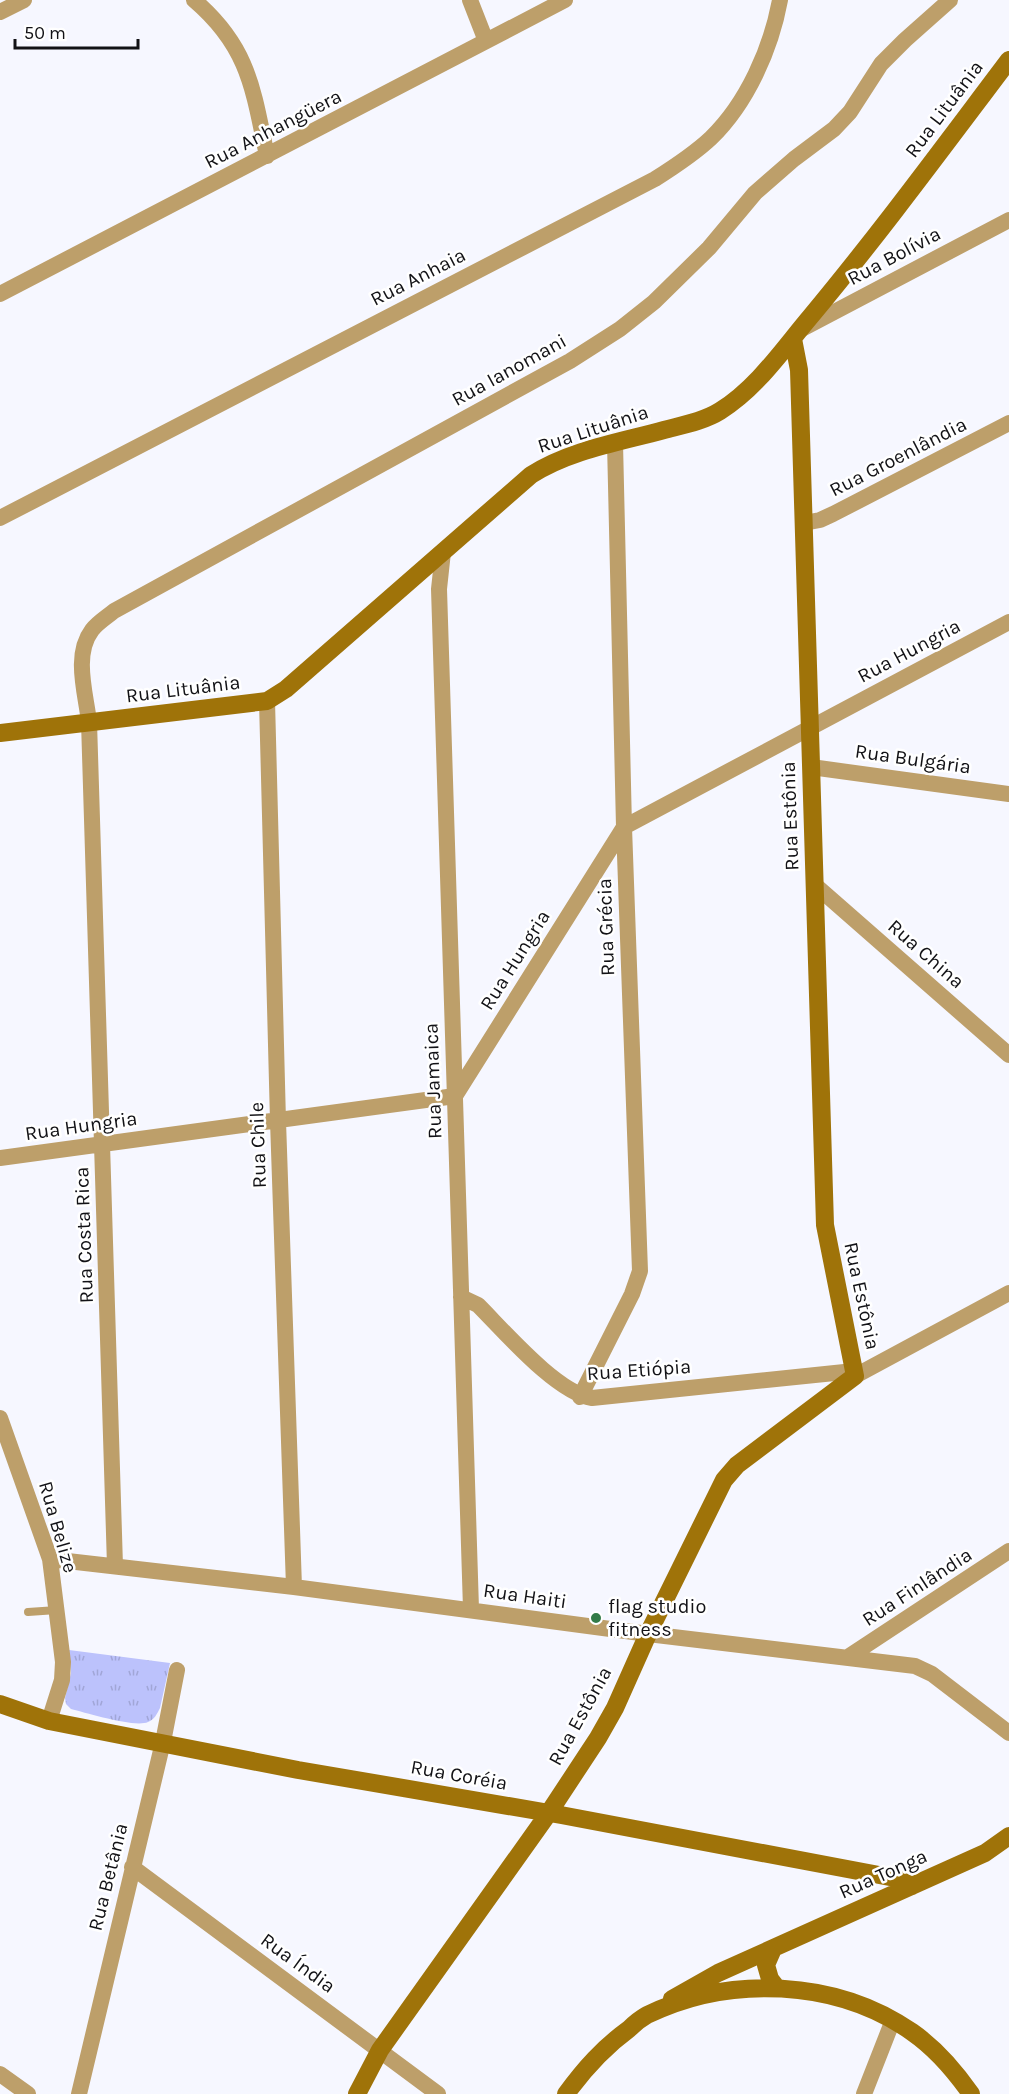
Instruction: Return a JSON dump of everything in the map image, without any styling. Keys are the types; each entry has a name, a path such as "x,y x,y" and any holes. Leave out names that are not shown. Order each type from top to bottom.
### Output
{"street":[{"path":"0,12 24,0"},
{"path":"194,0 213,16 228,35 242,59 252,82 267,156"},
{"path":"470,0 486,41"},
{"name":"Rua Anhangüera","path":"0,294 565,0"},
{"name":"Rua Anhaia","path":"0,518 655,179 683,161 711,138 753,80 770,43 780,0"},
{"name":"Rua Ianomani","path":"89,723 82,662 83,649 93,629 102,620 114,611 570,361 620,328 654,302 681,277 709,248 755,193 794,159 834,129 849,112 881,64 950,0"},
{"name":"Rua Lituânia","path":"0,734 267,701 286,689 531,475 549,464 687,424 717,412 738,398 758,379 851,268 1009,60"},
{"name":"Rua Bolívia","path":"796,335 1009,220"},
{"name":"Rua Estônia","path":"357,2094 380,2049 548,1814 607,1722 719,1487 730,1471 855,1374 825,1225 804,523 796,335"},
{"name":"Rua Groenlândia","path":"804,523 820,520 833,514 1009,423"},
{"name":"Rua Grécia","path":"580,1396 632,1294 640,1271 624,827 615,443"},
{"name":"Rua Jamaica","path":"443,552 439,589 471,1609"},
{"name":"Rua Hungria","path":"0,1158 455,1096 624,827 1009,622"},
{"name":"Rua Chile","path":"267,701 294,1587"},
{"name":"Rua Costa Rica","path":"89,723 115,1566"},
{"name":"Rua Bulgária","path":"811,767 1009,794"},
{"name":"Rua China","path":"815,885 1009,1055"},
{"name":"Rua Etiópia","path":"461,1298 478,1305 558,1383 580,1396 592,1398 855,1374 1009,1293"},
{"name":"Rua Belize","path":"0,1418 6,1448 50,1559 63,1671 49,1721"},
{"name":"Rua Finlândia","path":"848,1657 1009,1551"},
{"name":"Rua Haiti","path":"50,1559 294,1587 648,1634 906,1665 932,1674 1009,1734"},
{"name":"Rua Betânia","path":"79,2094 163,1742 177,1670"},
{"name":"Rua Coréia","path":"0,1704 49,1721 298,1770 895,1878 912,1886"},
{"name":"Rua Tonga","path":"645,2016 706,1979 985,1853 1009,1836"},
{"name":"Rua Índia","path":"132,1867 438,2094"},
{"path":"773,1949 766,1965 770,1979 777,1988"},
{"path":"566,2094 588,2064 611,2042 645,2016 705,1996 740,1990 777,1988 834,1996 893,2020 913,2032 933,2050 952,2069 971,2094"},
{"path":"864,2094 893,2020"},
{"path":"0,2074 28,2094"}],"lane":[{"path":"28,1612 57,1610"}],"green space":[{"path":"69,1650 170,1663 160,1708 155,1717 148,1722 133,1723 71,1709 66,1704 65,1698 71,1673"}],"place":[{"name":"flag studio fitness","path":"596,1618"}]}
